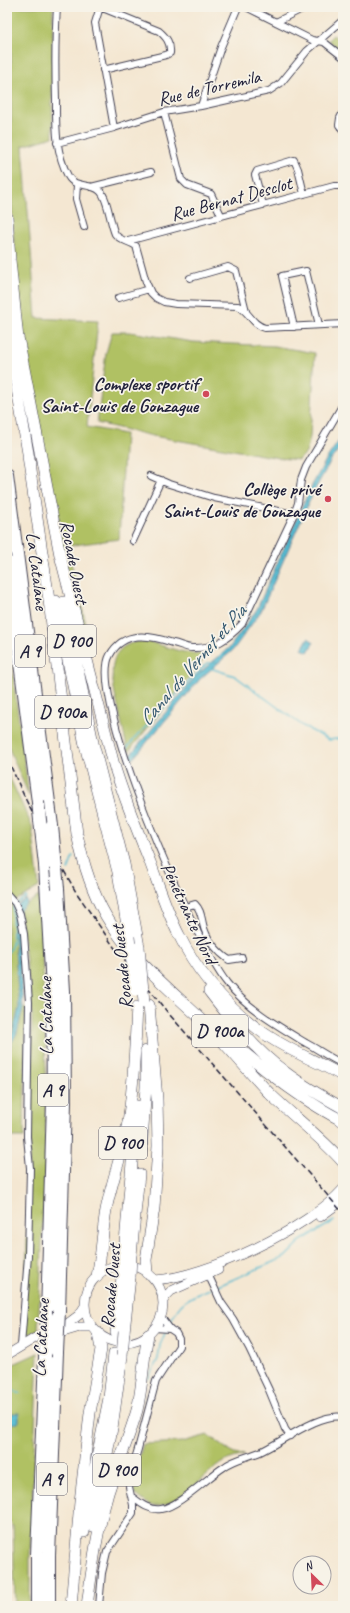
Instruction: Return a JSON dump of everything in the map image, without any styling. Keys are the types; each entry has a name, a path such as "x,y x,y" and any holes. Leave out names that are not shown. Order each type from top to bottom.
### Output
{"highway":[{"name":"D 900","path":"7,217 17,332"},
{"name":"D 900","path":"7,308 28,458"},
{"name":"Rocade Ouest","path":"17,332 42,488 77,668 104,790 124,864 139,951 146,1040 146,1087 127,1255 112,1428 90,1542 85,1606"},
{"name":"D 900a","path":"17,332 60,555 122,792"},
{"name":"Rocade Ouest","path":"28,458 83,737 118,872 129,937 135,990 143,1004"},
{"name":"D 900a","path":"28,458 49,600 77,834 82,859 95,894 106,916 122,938 139,951 249,1057 280,1082 310,1102 343,1121"},
{"name":"La Catalane","path":"7,476 52,826 58,889 64,991 65,1102 48,1606"},
{"name":"La Catalane","path":"7,562 45,866 52,988 52,1206 45,1357 37,1606"},
{"path":"122,792 178,934 210,983 230,1005 259,1030 286,1046 341,1071"},
{"name":"Pénétrante Nord","path":"122,792 142,851 175,935 204,986 233,1022 265,1056 297,1080 343,1108"},
{"path":"139,951 153,974 215,1032 252,1075 282,1105 332,1150 343,1162"},
{"name":"D 900","path":"97,1276 112,1182 121,1155 128,1123 143,1004"},
{"name":"D 900","path":"143,1004 157,1099 158,1146 154,1208 146,1260 151,1276"},
{"name":"D 900","path":"71,1606 80,1502 90,1413 100,1349 95,1330"},
{"name":"D 900","path":"85,1606 97,1533 108,1493 130,1435 137,1408 151,1331"},
{"name":"Rocade Ouest","path":"75,1606 83,1534 90,1492 118,1355"}],"main road":[{"path":"151,1276 160,1290 163,1301 161,1316 151,1331 139,1340 128,1343 107,1339 95,1330 87,1317 85,1306 86,1296 89,1287 97,1276 108,1268 121,1265 135,1266 151,1276 164,1280 194,1273 267,1242 296,1226 323,1208 343,1190"},
{"path":"163,1301 172,1291 269,1248 314,1221 343,1200"},
{"path":"7,1354 74,1320 85,1306"},
{"path":"7,1361 65,1331 80,1327 95,1330"}],"street":[{"path":"56,7 55,52 57,143 69,178 77,185 99,190 104,196 115,234 118,238 128,241 136,246 151,293 156,298 164,302 176,304 238,306 246,311 258,326 275,329 343,324"},
{"path":"103,70 170,53 167,37 159,31 100,7 94,23 114,128"},
{"path":"201,106 221,48 238,7"},
{"path":"246,7 312,40 324,42 343,57"},
{"path":"276,22 306,7"},
{"name":"Rue de Torremila","path":"57,143 114,128 164,112 201,106 268,91 281,83 307,51 343,20"},
{"path":"164,112 179,176 187,185 211,194 221,216"},
{"path":"343,112 338,125 343,130"},
{"path":"263,204 255,175 257,171 294,160 298,169 304,194"},
{"path":"91,187 151,172"},
{"path":"77,185 76,199 84,227"},
{"name":"Rue Bernat Desclot","path":"128,241 263,204 334,186 343,186"},
{"path":"190,278 228,267 233,268 236,271 246,311"},
{"path":"294,327 282,276 306,270 319,325"},
{"path":"118,298 149,289"},
{"path":"341,1071 245,1002 227,984 216,969 185,907 164,860 128,767 118,733 105,672 110,655 124,640 136,636 145,636 162,639 190,648 201,648 215,645 230,637 242,624 294,514 298,503 301,480 306,467 343,404"},
{"path":"151,476 169,484 214,498 294,514"},
{"path":"133,541 161,480"},
{"path":"7,894 15,903 20,914 24,934 29,1002 27,1137 30,1168 28,1256 21,1346"},
{"path":"185,907 195,904 199,908 205,931 220,955 229,960 242,958"},
{"path":"208,1274 221,1302 233,1319 249,1348 269,1390 285,1429 290,1436"},
{"path":"133,1513 132,1496 129,1487 130,1475 156,1381 179,1346 179,1339 176,1333 161,1316"},
{"path":"151,1331 170,1328"},
{"path":"132,1496 147,1507 160,1509 166,1508 177,1502 225,1465 262,1451 328,1417 343,1417"},
{"path":"99,1606 102,1573 107,1552 133,1513 147,1507"}],"green space":[{"path":"11,7 53,7 53,137 23,146 36,318 98,321 87,427 125,434 119,539 67,546 91,644 87,646 62,547 59,520 48,471 22,331 15,260 11,193"},
{"path":"333,35 343,42 343,52 329,41"},
{"name":"Complexe sportif Saint-Louis de Gonzague","path":"112,332 130,332 193,342 274,346 315,353 310,437 306,453 299,460 279,458 153,436 97,423 106,353"},
{"path":"7,629 9,647 29,796 7,744"},
{"path":"145,641 185,652 210,652 128,752 113,685 113,664 116,655 122,648 131,643"},
{"path":"7,772 32,826 39,887 17,900 12,905 19,1008 13,1032 7,1042"},
{"path":"39,896 44,999 46,1130 38,1330 24,1336 31,1106 32,1008 20,910"},
{"path":"23,1008 26,1008 24,1137 7,1137 7,1060 11,1044 17,1033"},
{"path":"38,1353 30,1555 30,1606 15,1606 13,1526 7,1520 7,1367"},
{"path":"208,1435 234,1454 245,1455 224,1462 181,1496 171,1502 154,1506 146,1503 135,1495 133,1482 143,1444 182,1442"}],"water":[{"name":"Canal de Vernet et Pia","path":"343,435 343,443 331,460 313,493 261,611 233,650 200,679 132,760 130,755 197,675 230,647 257,609 309,491 327,458"},
{"path":"308,638 314,642 308,652 302,649"},
{"path":"26,899 27,903 20,910 17,918 23,1008 17,1033 11,1044 7,1060 7,1042 13,1032 19,1008 13,917 16,906"},
{"path":"19,1413 18,1423 7,1424 7,1415"}],"waterway":[{"path":"127,748 207,663 212,663"},
{"path":"210,668 235,676 303,726 329,740 343,738"},
{"path":"68,870 73,857"},
{"path":"17,903 26,897"},
{"path":"7,953 13,936 12,912 14,906"},
{"path":"218,1286 285,1257 302,1240 334,1221"},
{"path":"171,1321 183,1303 211,1288"},
{"path":"148,1379 158,1359 160,1345 165,1333"},
{"path":"7,1385 17,1393 20,1393"}],"railway":[{"path":"7,758 43,834 76,892 114,947 169,1014 343,1213"}],"place":[{"name":"Complexe sportif Saint-Louis de Gonzague","path":"206,394"},
{"name":"Collège privé Saint-Louis de Gonzague","path":"328,499"}]}
